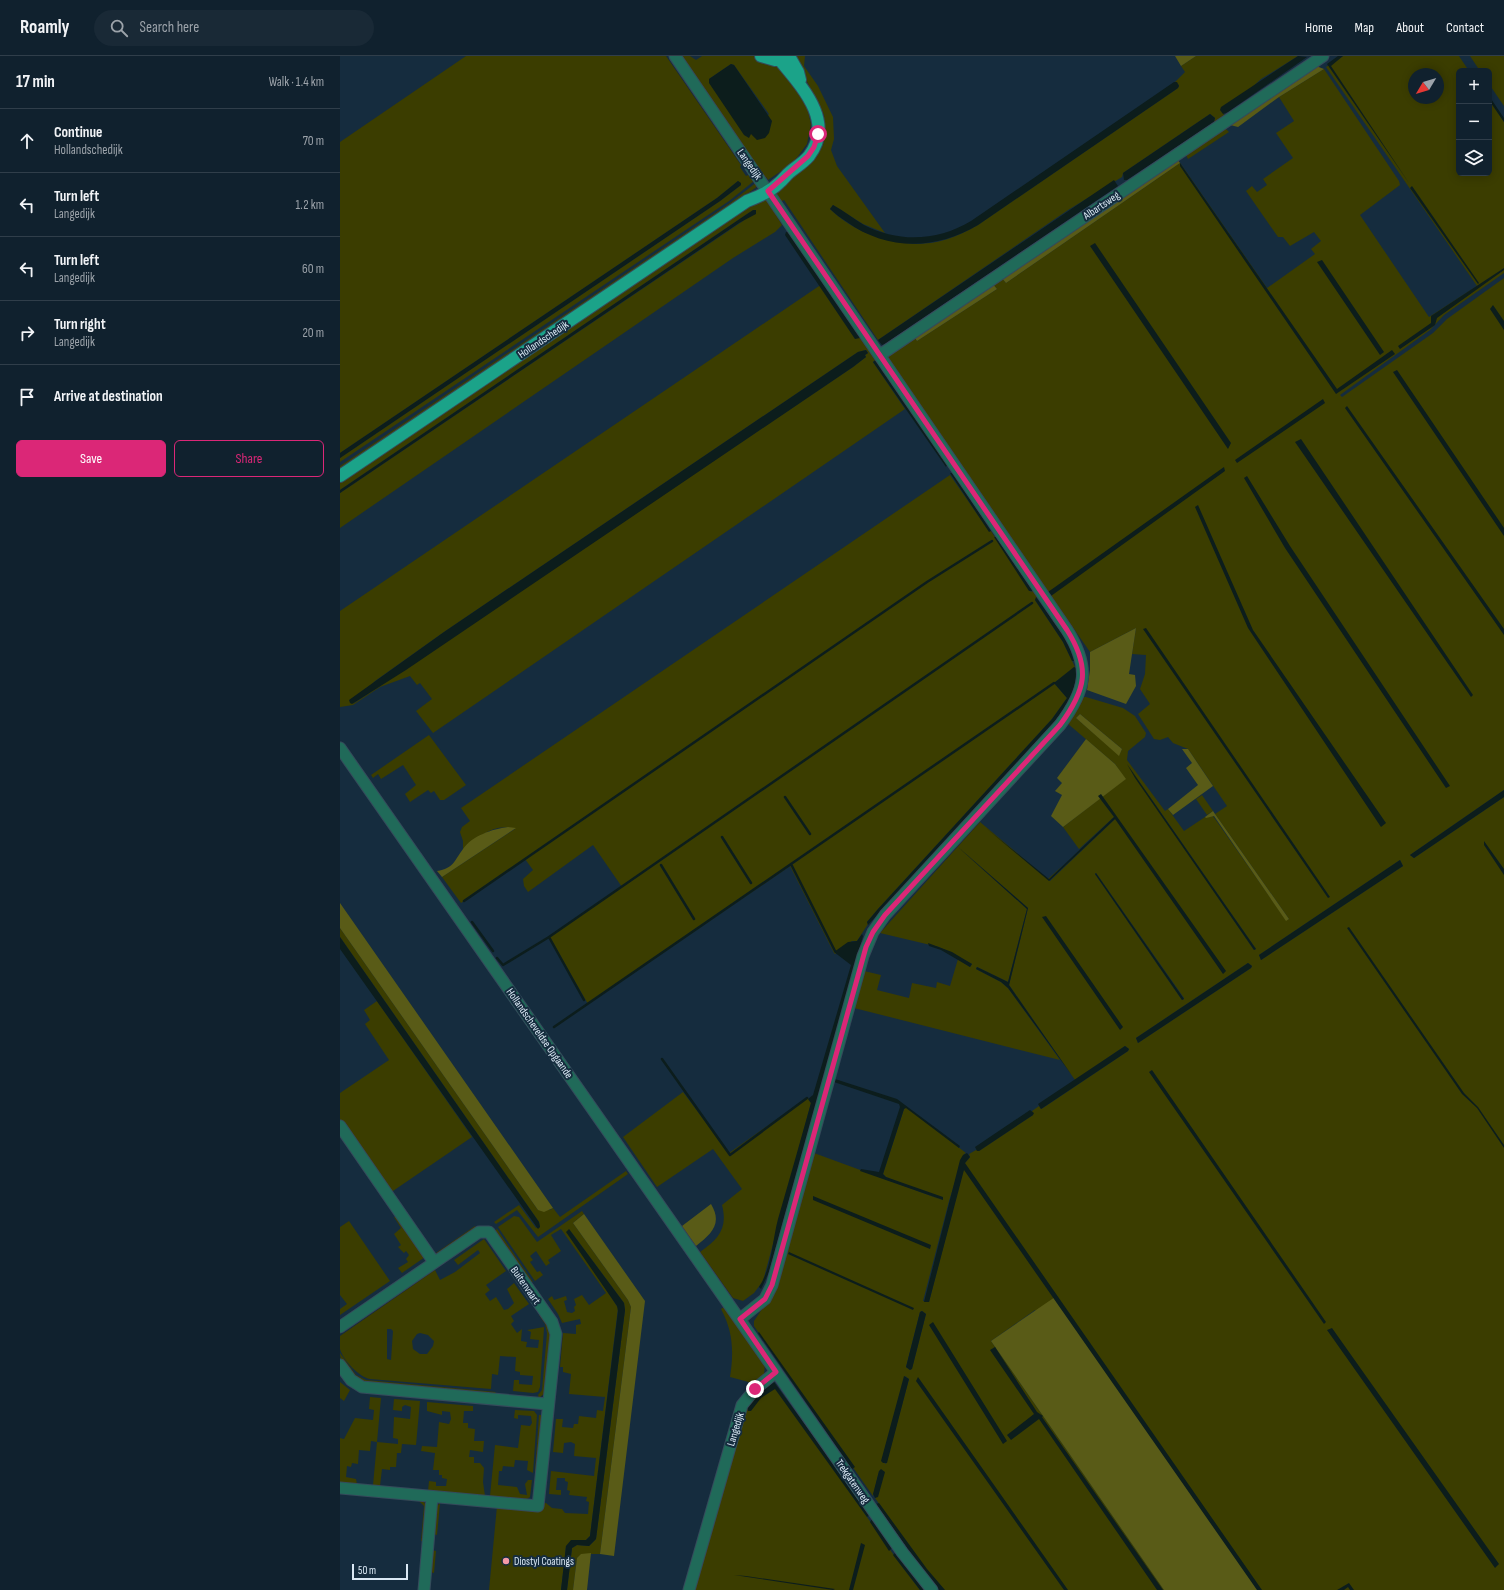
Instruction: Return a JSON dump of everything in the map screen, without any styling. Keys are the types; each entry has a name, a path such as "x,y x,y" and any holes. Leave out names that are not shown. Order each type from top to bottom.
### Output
{"main road":[{"path":"761,56 770,60 785,57"},
{"name":"Hollandschedijk","path":"340,476 766,188 774,178 789,173 808,156 814,147 819,125 813,105 800,83 798,72 785,57"}],"street":[{"name":"Langedijk","path":"675,56 1069,633 1081,659 1083,672 1082,683 1075,704 1060,725 885,915 873,932 863,956 772,1285 765,1299 740,1319"},
{"name":"Albartsweg","path":"880,355 1322,56"},
{"name":"Hollandscheveldse Opgaande","path":"340,748 740,1319"},
{"path":"340,1126 434,1262"},
{"name":"Buitenvaart","path":"340,1327 479,1232 489,1232 552,1322 556,1334 547,1404 538,1506 340,1488"},
{"path":"740,1319 776,1372"},
{"path":"340,1365 351,1380 362,1386 547,1404"},
{"name":"Langedijk","path":"689,1590 742,1405 755,1389 776,1372"},
{"name":"Trekgatenweg","path":"776,1372 910,1562 932,1590"},
{"path":"424,1590 432,1497"}],"shaded area":[{"path":"466,56 666,56 741,165 740,167 746,176 748,175 754,181 729,201 340,462 340,458 720,201 741,185 738,181 717,198 340,453 340,142"},
{"path":"679,56 690,56 696,60 702,56 756,56 779,65 805,99 811,124 807,144 793,163 768,180 766,177 762,179","holes":["731,64 734,65 769,114 753,135 709,79"]},
{"path":"794,56 805,56 804,66 818,86 833,117 834,139 831,150 837,166 885,233 863,224 833,205 830,209 839,217 866,233 900,242 926,244 951,238 978,225 1178,88 1179,85 1175,82 1185,72 1181,66 1196,56 1298,56 1261,79 1223,114 1225,115 1214,122 1215,118 1210,114 1123,173 1122,177 1068,210 878,340 784,200 779,203 773,195 774,190 816,158 823,145 825,137 824,115"},
{"path":"1175,56 1196,56 1181,66"},
{"path":"1298,56 1307,57 1228,112 1223,114 1220,110 1221,107"},
{"path":"1338,56 1343,56 1331,66 1409,183 1327,64"},
{"path":"1343,56 1459,56 1467,68 1456,68 1456,176 1492,176 1492,104 1504,122 1504,273 1444,315 1430,330 1340,395 1342,397 1433,333 1447,319 1504,278 1504,790 1410,855 1414,858 1504,797 1504,1590 1259,1590 1035,1310 991,1341 1164,1590 944,1590 929,1574 875,1498 879,1471 873,1496 754,1326 754,1321 772,1294 814,1153 942,1200 886,1177 883,1174 904,1109 906,1107 966,1153 964,1154 949,1201 923,1301 929,1302 965,1163 970,1157 969,1154 976,1150 979,1151 1033,1115 1032,1111 1039,1106 1041,1109 1043,1108 1129,1049 1125,1046 1075,1080 1009,985 1028,908 958,847 1027,909 1008,982 977,967 976,969 1001,982 1008,988 1060,1060 854,1008 864,971 881,975 877,990 909,998 912,983 936,988 937,982 950,986 958,959 970,967 972,964 939,947 880,933 980,822 1048,879 1062,866 1049,880 1050,881 1115,819 1114,817 1079,849 1063,827 1125,779 1115,764 1067,723 1084,697 1123,708 1135,716 1146,733 1145,737 1128,751 1127,760 1165,811 1168,809 1184,831 1205,817 1213,816 1286,920 1289,919 1215,814 1227,806 1188,749 1173,743 1168,737 1160,740 1154,739 1138,714 1150,704 1140,689 1145,674 1146,655 1132,654 1136,628 1090,652 887,359 888,355 913,335 917,341 997,289 992,283 1001,277 1006,283 1180,163 1267,288 1315,254 1311,249 1321,241 1314,232 1290,246 1283,237 1278,237 1246,191 1252,186 1257,192 1267,185 1263,179 1293,158 1276,133 1294,121 1279,97 1324,69 1399,181 1400,185 1360,215 1429,317 1477,286 1326,67","holes":["1080,714 1122,749 1119,755 1076,718","1127,764 1256,949 1254,950","1400,860 1403,866 1261,960 1259,955","1096,873 1184,999 1182,1000 1095,874","1248,963 1252,966 1138,1043 1136,1038","922,1311 926,1314 912,1368 910,1370 906,1367 920,1312","905,1376 909,1379 886,1464 882,1461"]},
{"path":"1470,56 1504,56 1504,106 1492,88 1492,68 1478,68"},
{"path":"731,64 734,65 772,121 769,133 765,138 757,140 751,134 749,138 744,135 709,83 709,79"},
{"path":"1316,66 1324,69 1279,97 1238,127 1230,125"},
{"path":"1174,82 1177,82 1179,86 1178,88 978,225 962,233 929,243 912,244 895,242 878,238 862,231 830,209 833,205 864,225 891,235 918,237 945,233 971,221"},
{"path":"1492,100 1504,118 1504,122 1492,104"},
{"path":"1210,114 1215,118 1214,122 1127,180 1124,180 1123,173"},
{"path":"1225,128 1229,132 1188,159 1186,155"},
{"path":"1176,157 1180,163 1006,283 1001,277"},
{"path":"1180,163 1337,389 1392,350 1395,354 1336,394 1180,166"},
{"path":"1114,180 1118,186 885,344 882,345 878,340"},
{"path":"738,181 741,185 720,201 340,458 340,453 717,198"},
{"path":"757,182 759,185 733,205 340,471 340,466 730,203"},
{"path":"1412,186 1479,283 1478,284 1410,188"},
{"path":"765,197 782,225 775,232 733,258 340,528 340,493 743,221 750,212 340,490 340,481 739,212"},
{"path":"753,210 756,210 756,214 739,223 340,493 340,490"},
{"path":"786,232 790,232 862,334 860,338 855,339 785,235"},
{"path":"1095,243 1231,443 1228,449 1090,246"},
{"path":"1322,260 1384,352 1380,355 1317,262"},
{"path":"1504,268 1504,270 1437,318 1435,325 1400,349 1398,346 1431,323 1431,316"},
{"path":"992,283 997,289 917,341 913,335"},
{"path":"822,284 875,360 873,362 905,409 433,733 416,711 432,699 420,683 417,685 410,676 380,687 353,705 340,707 340,611","holes":["866,350 868,353 865,355 866,357 853,367 353,704 375,681 444,632 858,352"]},
{"path":"1493,305 1504,321 1504,330 1490,309"},
{"path":"866,350 868,353 865,355 866,357 853,367 406,670 352,704 350,703 349,700 444,632 858,352"},
{"path":"876,360 947,465 946,467 873,362"},
{"path":"1397,370 1504,528 1504,536 1393,372"},
{"path":"1323,399 1325,403 1237,463 1235,460"},
{"path":"1347,406 1504,629 1504,635 1345,408"},
{"path":"1301,439 1473,695 1471,697 1295,442"},
{"path":"1224,467 1225,471 1051,596 1048,592"},
{"path":"950,473 953,473 991,531 989,532"},
{"path":"950,475 989,531 991,531 1031,592 1033,591 1037,597 1035,600 1063,642 1075,667 1054,683 1067,698 1052,719 878,909 867,922 868,924 857,941 852,941 835,954 834,953 790,866 588,1004 549,937 622,887 593,845 528,892 524,886 523,879 533,870 525,859 461,903 442,877 515,829 508,827 493,829 480,836 463,849 463,841 460,832 462,827 470,821 461,808"},
{"path":"1247,476 1290,546 1450,786 1446,788 1285,548 1244,478"},
{"path":"1198,505 1253,630 1386,823 1381,827 1248,628 1195,507"},
{"path":"994,537 996,537 1033,591 1029,591"},
{"path":"1036,597 1068,642 1074,661 1072,661 1063,642 1035,600"},
{"path":"1136,628 1129,674 1135,675 1136,686 1126,704 1087,690 1090,670 1090,652"},
{"path":"1146,628 1330,897 1328,898 1143,629"},
{"path":"1074,667 1076,668 1076,676 1071,696 1055,721 868,925 867,922 878,909 1052,719 1067,698 1054,683"},
{"path":"1080,714 1122,749 1119,756 1076,718"},
{"path":"429,735 466,785 444,800 440,800 434,791 431,793 428,790 410,802 405,794 416,785 403,765 381,779 378,774 373,778 371,775"},
{"path":"1086,739 1115,764 1126,779 1063,827 1051,816 1062,795 1055,791 1062,783 1057,778"},
{"path":"1182,749 1188,749 1213,786 1173,815 1168,809 1198,785 1186,768 1192,763"},
{"path":"1127,764 1256,949 1254,950 1135,778"},
{"path":"1504,790 1504,797 1414,858 1410,855"},
{"path":"1101,794 1226,971 1223,974 1115,819 1049,881 986,828 1049,879 1114,817 1098,796"},
{"path":"1202,795 1213,811 1207,815 1196,799"},
{"path":"1213,811 1289,919 1286,921 1214,816 1205,817"},
{"path":"508,827 516,828 442,877 437,871 443,870 450,866 467,844 472,840 489,831"},
{"path":"1484,841 1504,869 1504,875 1484,845"},
{"path":"958,847 1028,908 1009,985 1071,1074 1008,988 1001,982 976,969 977,967 1008,982 1027,909"},
{"path":"1400,860 1403,866 1261,960 1259,955"},
{"path":"1096,873 1184,999 1182,1000 1095,874"},
{"path":"340,903 553,1208 544,1212 538,1210 340,928"},
{"path":"1046,916 1123,1027 1120,1030 1042,917"},
{"path":"1349,927 1464,1093 1478,1107 1504,1145 1504,1148 1477,1108 1462,1094 1347,928"},
{"path":"340,928 538,1210 550,1210 553,1208 560,1217 626,1171 628,1174 538,1237 517,1210 496,1224 494,1222 519,1205 536,1228 540,1227 539,1222 340,937"},
{"path":"862,934 863,936 769,1272 761,1289 759,1287 767,1271 778,1219 811,1103 808,1099 813,1095 851,965 834,952 848,942 857,941"},
{"path":"340,937 539,1222 540,1227 538,1229 340,949"},
{"path":"928,943 952,952 972,964 970,967 941,950 929,946"},
{"path":"1248,963 1252,966 1251,968 1138,1043 1136,1038"},
{"path":"377,1001 472,1137 390,1193 340,1120 340,1093 389,1060 365,1024 370,1020 364,1010"},
{"path":"1125,1046 1129,1049 1128,1051 1041,1109 1038,1104"},
{"path":"1152,1070 1326,1322 1324,1324 1149,1072"},
{"path":"835,1079 897,1099 960,1146 959,1148 906,1108 904,1109 883,1174 886,1177 943,1197 943,1200 860,1171 861,1169 879,1172 900,1107 899,1104 834,1082"},
{"path":"683,1092 729,1153 807,1098 809,1098 808,1099 811,1103 763,1281 754,1293 743,1301 733,1298 700,1252 717,1237 723,1227 724,1213 722,1205 742,1189 713,1149 657,1187 623,1137"},
{"path":"1030,1110 1034,1113 1033,1115 977,1151 975,1147"},
{"path":"967,1153 970,1157 965,1163 1262,1590 1257,1590 964,1170 929,1302 924,1302 960,1160 963,1155"},
{"path":"813,1196 931,1245 930,1249 813,1200"},
{"path":"711,1204 716,1217 714,1228 711,1233 696,1246 682,1226"},
{"path":"582,1211 584,1214 573,1223 628,1300 631,1307 600,1554 582,1554 577,1558 573,1590 567,1590 572,1548 577,1545 589,1546 596,1539 625,1310 624,1303 569,1229 618,1308 590,1536 586,1540 575,1540 566,1546 561,1590 489,1590 497,1506 546,1503 552,1508 562,1509 565,1513 588,1514 589,1502 586,1501 587,1497 569,1495 570,1491 567,1490 568,1482 565,1481 565,1478 557,1478 556,1490 561,1490 561,1495 549,1494 551,1471 594,1476 596,1458 574,1456 575,1444 571,1442 564,1443 563,1453 553,1452 556,1419 563,1419 562,1427 573,1428 574,1424 578,1424 579,1416 596,1418 597,1410 603,1411 605,1397 569,1394 571,1374 563,1372 563,1367 560,1367 563,1333 576,1334 576,1325 581,1324 580,1319 562,1323 548,1299 552,1296 554,1300 566,1296 567,1300 564,1301 567,1312 572,1313 575,1311 574,1307 576,1305 574,1299 582,1295 589,1305 606,1293 561,1229 551,1235 561,1251 548,1260 550,1263 546,1266 536,1251 530,1256 533,1260 530,1262 537,1272 540,1271 543,1275 535,1281 498,1227 514,1216 519,1217 537,1242"},
{"path":"584,1214 645,1301 614,1556 600,1554 631,1307 628,1300 573,1223"},
{"path":"394,1217 397,1217 425,1257 402,1273 398,1268 408,1262 406,1259 409,1255 406,1251 404,1253 398,1247 401,1245 394,1234 401,1228"},
{"path":"349,1221 390,1281 340,1315 340,1309 347,1304 340,1295 340,1227"},
{"path":"475,1226 476,1228 439,1253 436,1253"},
{"path":"497,1229 533,1282 529,1281 494,1231"},
{"path":"569,1229 624,1303 625,1310 596,1539 589,1546 577,1545 572,1548 567,1590 561,1590 566,1546 571,1540 586,1540 590,1536 618,1311 617,1306 566,1232"},
{"path":"484,1239 506,1271 486,1285 490,1290 485,1294 490,1301 496,1297 504,1310 508,1309 514,1303 507,1289 514,1283 529,1304 511,1316 514,1321 511,1324 517,1333 522,1329 521,1341 527,1342 526,1347 538,1348 539,1340 530,1339 531,1332 527,1330 544,1327 540,1387 538,1392 513,1391 514,1380 519,1380 519,1384 532,1385 533,1376 520,1375 520,1372 515,1371 516,1357 500,1356 498,1375 492,1374 491,1389 370,1379 356,1372 344,1358 340,1349 340,1336 435,1270 440,1280 455,1272 480,1253 478,1250 458,1265 454,1260","holes":["387,1329 391,1329 393,1331 391,1360 387,1359","420,1333 428,1335 434,1341 433,1346 427,1354 420,1354 413,1349 412,1341 417,1334"]},
{"path":"789,1252 914,1308 913,1310 788,1254"},
{"path":"1055,1297 1259,1590 1164,1590 991,1341"},
{"path":"724,1307 765,1363 764,1376 756,1384 730,1377 732,1342 728,1325 721,1309"},
{"path":"922,1311 926,1314 912,1369 910,1370 906,1367 920,1312"},
{"path":"539,1315 544,1317 551,1333 545,1393 539,1398 538,1395 542,1390 547,1333 545,1324"},
{"path":"933,1322 1007,1441 1003,1444 929,1325"},
{"path":"1332,1328 1499,1564 1495,1568 1327,1330"},
{"path":"759,1332 855,1467 852,1469 758,1333"},
{"path":"995,1347 1037,1412 1043,1416 1042,1417 1163,1590 1157,1590 1039,1419 1011,1440 1007,1435 1034,1414 990,1350"},
{"path":"340,1353 356,1375 366,1380 496,1392 494,1394 362,1383 342,1362"},
{"path":"904,1376 909,1379 887,1463 883,1463 881,1461"},
{"path":"918,1377 1068,1590 1064,1590 916,1381"},
{"path":"340,1382 350,1390 344,1401 340,1398"},
{"path":"774,1382 870,1514 867,1517 775,1389 761,1398 751,1411 748,1411 747,1408 765,1389"},
{"path":"769,1384 774,1385 920,1590 692,1590 744,1412 751,1401"},
{"path":"370,1397 381,1398 377,1442 371,1441 370,1451 359,1450 358,1464 352,1463 351,1467 347,1466 346,1477 356,1479 357,1484 340,1483 340,1438 344,1439 355,1418 373,1420 374,1410 369,1409"},
{"path":"394,1399 420,1401 416,1445 402,1444 401,1453 397,1453 396,1467 390,1467 390,1470 382,1469 380,1486 373,1485 377,1442 398,1444 398,1439 393,1438 394,1417 410,1419 411,1407 405,1405 402,1407 402,1411 393,1410"},
{"path":"427,1402 473,1406 473,1411 464,1411 463,1423 468,1423 468,1428 475,1429 474,1441 484,1441 483,1452 470,1450 469,1457 474,1457 474,1463 480,1463 484,1468 483,1482 485,1496 428,1491 429,1481 436,1482 436,1486 446,1486 447,1479 442,1478 442,1475 439,1475 439,1470 433,1470 435,1453 421,1451 422,1446 437,1447 439,1422 449,1424 451,1419 450,1412 442,1411 442,1415 427,1411"},
{"path":"515,1410 534,1411 537,1415 533,1473 527,1470 528,1461 515,1460 514,1467 503,1466 502,1471 499,1471 498,1485 517,1487 520,1494 527,1495 525,1484 528,1480 532,1480 530,1497 527,1499 490,1496 495,1445 518,1448 521,1425 530,1426 532,1423 531,1416 518,1415 518,1419 514,1418"},
{"path":"539,1415 542,1415 537,1471 535,1472"},
{"path":"881,1469 885,1472 878,1497 875,1498 873,1494 879,1471"},
{"path":"405,1498 423,1501 427,1506 424,1541 421,1541 424,1506 419,1501 405,1500"},
{"path":"440,1503 437,1535 433,1534 437,1506"},
{"path":"879,1503 927,1569 945,1590 939,1590 924,1572 876,1504"},
{"path":"872,1519 892,1548 889,1551 870,1522"},
{"path":"861,1543 865,1545 853,1590 849,1590"},
{"path":"432,1550 436,1551 434,1573 430,1572"},
{"path":"896,1552 924,1590 920,1590 893,1555"},
{"path":"591,1553 587,1590 573,1590 577,1558 581,1554"},
{"path":"734,1575 746,1576 835,1589 833,1590"},
{"path":"1349,1583 1354,1590 1350,1590 1348,1587 1344,1590 1337,1590"}],"waterway":[{"path":"464,901 927,582 992,541"},
{"path":"584,1000 549,937 1032,603"},
{"path":"554,1027 1054,683"},
{"path":"785,797 810,834"},
{"path":"722,837 751,883"},
{"path":"791,864 835,951"},
{"path":"661,865 694,919"},
{"path":"472,922 493,951"},
{"path":"497,958 503,965 549,937"},
{"path":"662,1059 730,1155 807,1098"}],"place":[{"name":"Diostyl Coatings","path":"506,1561"}],"route":[{"path":"755,1389 776,1372 740,1319 765,1299 772,1285 801,1176 866,947 873,932 885,915 1060,725 1070,712 1079,695 1083,672 1081,659 1076,644 1067,630 768,191 778,184 808,156 817,141 818,134"}]}
